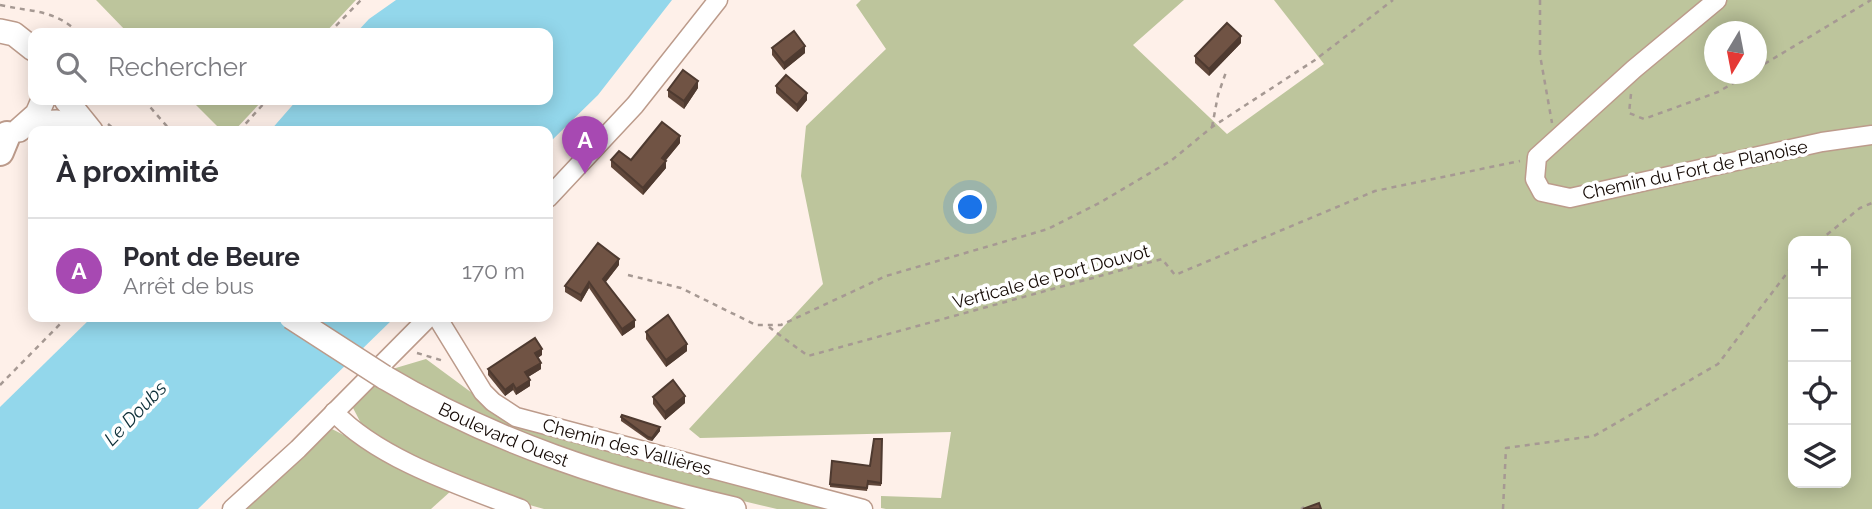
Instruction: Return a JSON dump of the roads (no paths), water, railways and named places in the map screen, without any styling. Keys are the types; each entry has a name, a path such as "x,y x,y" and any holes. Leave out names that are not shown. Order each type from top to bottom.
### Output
{"main road":[{"path":"0,31 28,44"},
{"path":"9,137 37,114 41,105"},
{"path":"70,105 86,126"},
{"path":"44,126 57,122 72,126"},
{"path":"9,137 28,131"},
{"name":"Boulevard Ouest","path":"299,322 384,377 446,412 543,454 620,480 734,509"}],"street":[{"path":"553,193 635,105 718,0"},
{"name":"Chemin du Fort de Planoise","path":"1717,0 1634,69 1537,157 1535,180 1542,192 1570,198 1822,142 1872,135"},
{"path":"232,509 424,322"},
{"name":"Chemin des Vallières","path":"440,322 468,369 493,402 528,421 863,509"},
{"path":"334,412 374,445 448,481 521,509"}],"water":[{"path":"396,0 672,0 598,95 553,139 553,126 274,126 293,105 553,105 553,28 361,28"},
{"name":"Le Doubs","path":"87,322 390,322 198,509 0,509 0,407"}],"place":[{"name":"Pont de Beure","path":"585,174"}]}
